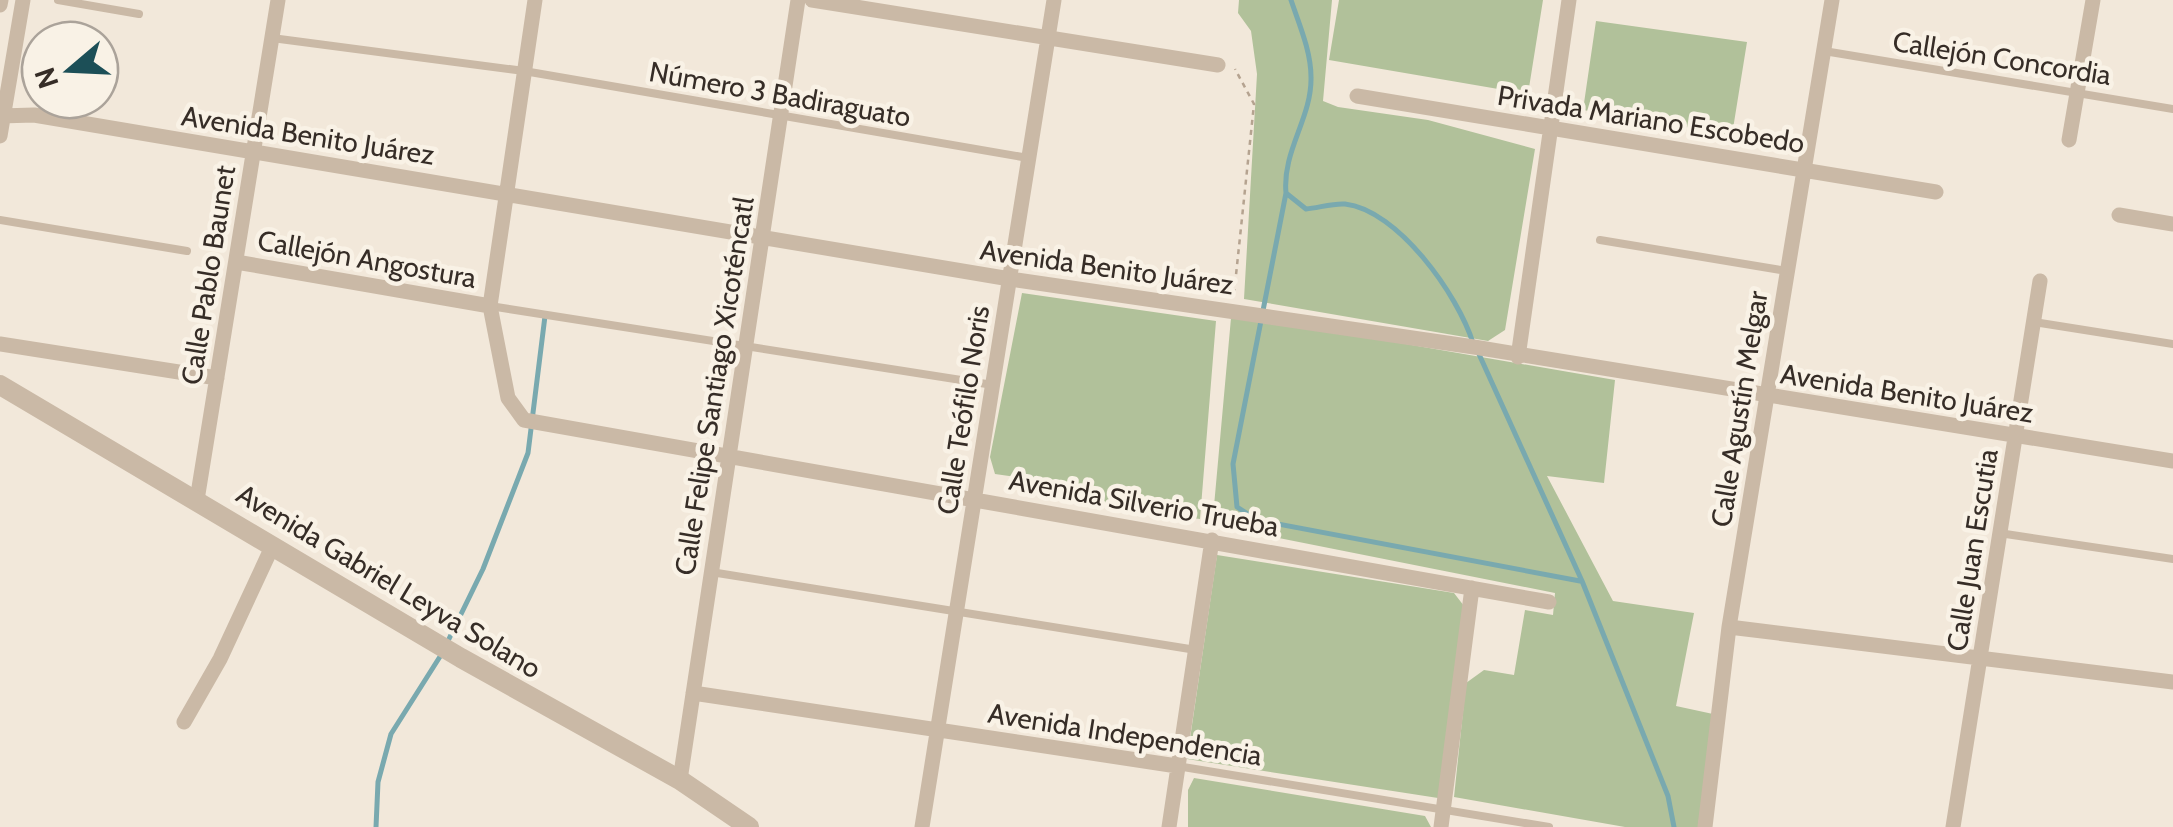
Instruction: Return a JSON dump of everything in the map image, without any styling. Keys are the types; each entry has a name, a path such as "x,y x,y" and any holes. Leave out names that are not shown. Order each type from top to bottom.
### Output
{"street":[{"path":"0,136 4,91 23,0"},
{"name":"Calle Pablo Baunet","path":"197,500 278,0"},
{"path":"490,306 535,0"},
{"name":"Calle Felipe Santiago Xicoténcatl","path":"680,780 798,0"},
{"path":"812,0 1218,65"},
{"name":"Calle Teófilo Noris","path":"922,827 1054,0"},
{"path":"1518,357 1570,0"},
{"name":"Calle Agustín Melgar","path":"1706,827 1729,626 1832,0"},
{"path":"2069,140 2093,0"},
{"name":"Privada Mariano Escobedo","path":"1357,96 1936,192"},
{"name":"Avenida Benito Juárez","path":"65,120 1010,280 1232,311 2173,461"},
{"path":"2120,214 2173,224"},
{"name":"Callejón Angostura","path":"236,262 490,306"},
{"name":"Calle Juan Escutia","path":"1953,827 2040,281"},
{"name":"Avenida Silverio Trueba","path":"490,306 508,398 516,414 535,424 728,460 974,498 1549,602"},
{"path":"0,344 217,378"},
{"name":"Avenida Gabriel Leyva Solano","path":"0,386 461,658 680,780 749,827"},
{"path":"1169,827 1212,540"},
{"path":"184,722 220,659 272,548"},
{"path":"1441,827 1472,588"},
{"path":"1729,626 2173,682"},
{"name":"Avenida Independencia","path":"693,693 1177,766"}],"lane":[{"path":"58,0 139,14"},
{"name":"Número 3 Badiraguato","path":"272,38 524,71 1029,158"},
{"name":"Callejón Concordia","path":"1824,52 2173,109"},
{"path":"0,220 187,251"},
{"path":"1600,240 1787,271"},
{"path":"490,306 993,384"},
{"path":"2033,322 2173,344"},
{"path":"1999,533 2173,559"},
{"path":"712,572 1196,650"},
{"name":"Avenida Independencia","path":"1177,766 1550,827"}],"path":[{"path":"1218,65 1235,69 1254,104 1232,311"}],"green space":[{"path":"1239,0 1332,0 1323,101 1338,107 1428,120 1535,149 1505,330 1488,341 1244,299 1257,74 1251,31 1238,13"},
{"path":"1339,0 1543,0 1528,94 1329,60"},
{"path":"1596,21 1747,42 1732,135 1583,110"},
{"path":"1022,293 1216,321 1200,519 1043,499 1045,481 995,474 990,457"},
{"path":"1244,316 1615,380 1604,483 1547,476 1613,601 1694,613 1676,706 1713,714 1698,827 1625,827 1454,797 1466,683 1484,670 1514,675 1525,610 1553,615 1555,593 1233,529 1214,506 1231,318"},
{"path":"1217,555 1454,593 1464,606 1438,798 1187,759"},
{"path":"1194,778 1425,816 1431,827 1188,827 1188,790"}],"waterway":[{"path":"1291,0 1307,48 1311,77 1307,107 1288,163 1286,193 1306,209 1345,204 1365,210 1405,238 1440,280 1473,343"},
{"path":"1286,193 1233,464 1237,507 1257,520 1580,581"},
{"path":"446,645 483,569 528,453 545,316"},
{"path":"1478,352 1582,581 1668,796 1674,827"},
{"path":"376,827 378,782 391,734 441,655"}]}
